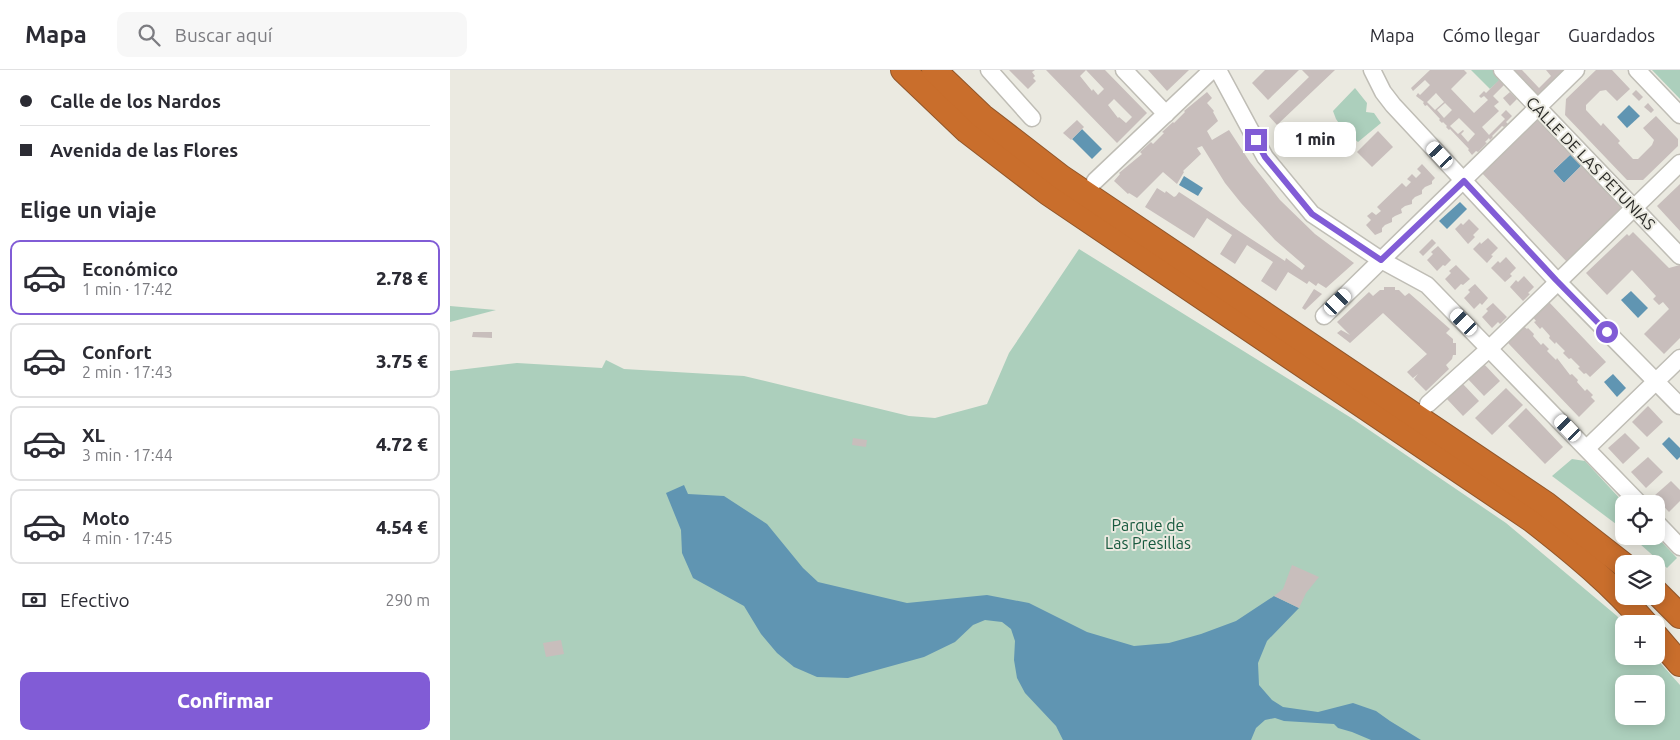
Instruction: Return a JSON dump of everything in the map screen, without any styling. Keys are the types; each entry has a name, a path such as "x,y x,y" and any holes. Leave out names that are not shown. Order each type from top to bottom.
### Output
{"highway":[{"path":"903,70 967,131 1048,193 1532,520 1567,547 1602,578 1637,615"},
{"path":"934,70 982,116 1061,176 1546,504 1615,558"},
{"path":"1665,601 1680,616"},
{"path":"1665,646 1680,664"}],"street":[{"path":"989,70 1032,118"},
{"path":"1124,70 1166,114"},
{"path":"1095,181 1212,70"},
{"path":"1218,70 1265,157 1312,214 1381,260 1427,285 1631,495"},
{"path":"1372,70 1382,92 1393,105 1557,282 1680,406"},
{"name":"CALLE DE LAS PETUNIAS","path":"1502,70 1680,256"},
{"path":"1324,316 1576,70"},
{"path":"1637,70 1680,115"},
{"path":"1428,404 1490,348 1680,163"},
{"path":"1587,448 1680,358"},
{"path":"1665,531 1680,547"}],"green space":[{"path":"1471,70 1497,70 1503,77 1490,89"},
{"path":"1652,70 1680,70 1680,99"},
{"path":"1355,88 1367,103 1366,112 1374,113 1381,123 1358,142 1351,136 1352,129 1343,129 1333,111"},
{"name":"Parque de Las Presillas","path":"1079,249 1353,419 1506,523 1616,615 1615,665 1662,665 1680,685 1680,740 450,740 450,371 517,363 602,368 606,360 624,369 744,376 909,416 935,418 987,404 1009,353"},
{"path":"450,306 496,310 450,322"},
{"path":"1572,459 1585,461 1617,495 1615,495 1615,523 1552,476"},
{"path":"1641,545 1665,545 1677,558 1667,568 1665,566 1665,555 1652,555"}],"water":[{"path":"1629,105 1640,116 1627,128 1617,117"},
{"path":"1082,129 1102,149 1092,159 1072,139"},
{"path":"1572,153 1583,164 1564,183 1553,171"},
{"path":"1184,176 1203,188 1198,196 1179,185"},
{"path":"1460,202 1467,209 1447,229 1439,221"},
{"path":"1631,291 1648,308 1638,318 1621,300"},
{"path":"1613,374 1626,388 1617,397 1604,382"},
{"path":"1669,437 1680,448 1680,457 1677,460 1662,444"},
{"path":"684,485 688,494 724,496 767,524 803,568 818,582 907,603 987,595 1029,603 1087,632 1134,646 1169,643 1201,634 1236,621 1274,596 1299,608 1267,641 1258,663 1259,685 1272,700 1283,707 1318,712 1353,703 1376,711 1421,740 1371,740 1338,728 1334,724 1284,721 1275,718 1265,720 1256,728 1251,740 1063,740 1056,726 1025,693 1017,678 1014,660 1015,641 1011,629 1002,622 985,620 973,625 955,642 924,657 848,678 817,677 794,667 777,653 761,634 744,606 693,578 682,553 681,530 666,493"}],"building":[{"path":"1009,70 1035,70 1032,72 1035,76 1033,78 1036,81 1028,89"},
{"path":"1046,70 1086,70 1105,70 1147,113 1117,143","holes":["1086,70 1104,89 1098,95 1093,89 1092,91 1080,76","1114,99 1132,117 1126,123 1118,118 1108,105"]},
{"path":"1148,70 1189,70 1167,91"},
{"path":"1265,70 1299,70 1268,100 1252,83"},
{"path":"1302,70 1335,70 1277,125 1269,116 1309,77"},
{"path":"1430,70 1464,70 1467,73 1451,89 1474,113 1488,100 1484,96 1481,98 1479,96 1484,91 1486,93 1499,80 1504,85 1493,96 1499,102 1494,106 1499,111 1482,127 1489,135 1505,119 1501,115 1506,110 1512,116 1506,122 1508,124 1504,127 1502,126 1490,140 1489,138 1485,142 1487,143 1478,152 1476,151 1472,155 1469,149 1416,96 1418,93 1420,95 1430,85 1425,80 1413,91 1411,88","holes":["1436,93 1444,102 1435,110 1427,102","1445,103 1452,110 1444,118 1437,110","1459,118 1475,134 1468,142 1461,134 1463,130 1458,134 1450,126"]},
{"path":"1510,70 1522,70 1539,88 1551,76 1546,70 1571,70 1539,101"},
{"path":"1596,70 1612,70 1630,89 1617,101 1606,90 1600,91 1586,105 1586,110 1601,126 1603,123 1620,141 1618,143 1633,159 1638,159 1652,145 1654,140 1643,128 1656,116 1678,139 1678,146 1643,180 1627,180 1565,115 1566,99"},
{"path":"1636,90 1643,97 1639,101 1632,94"},
{"path":"1207,92 1212,98 1207,103 1214,111 1218,121 1207,131 1212,140 1229,130 1250,162 1280,200 1315,234 1354,263 1326,288 1318,283 1316,286 1309,281 1307,284 1288,272 1276,291 1261,281 1273,262 1247,245 1235,264 1220,254 1232,235 1207,218 1194,238 1145,207 1157,188 1165,193 1166,191 1174,197 1179,192 1285,261 1286,258 1302,270 1305,266 1275,240 1241,203 1225,183 1202,146 1197,148 1201,154 1183,171 1177,184 1163,172 1137,198 1128,194 1114,181 1119,173 1142,154 1140,152 1151,142 1153,144 1164,133 1162,132"},
{"path":"1510,92 1517,99 1510,106 1503,98"},
{"path":"1648,103 1654,110 1651,113 1644,107"},
{"path":"1539,113 1628,206 1568,263 1479,170","holes":["1572,153 1583,164 1564,183 1553,171"]},
{"path":"1077,120 1084,127 1071,140 1063,133"},
{"path":"1378,131 1393,147 1372,167 1357,152"},
{"path":"1422,164 1435,178 1432,184 1425,187 1422,190 1422,194 1412,200 1412,204 1401,209 1402,213 1392,218 1392,222 1382,228 1382,232 1375,235 1366,225 1371,220 1367,216 1372,212 1376,215 1381,211 1377,207 1402,183 1406,187 1411,182 1407,179 1412,174 1416,178 1421,173 1417,169"},
{"path":"1680,184 1680,231 1657,206"},
{"path":"1469,219 1479,229 1473,235 1475,237 1468,244 1455,229"},
{"path":"1633,232 1669,268 1680,265 1680,338 1664,354 1644,334 1669,309 1663,302 1659,305 1653,299 1656,296 1632,270 1607,295 1586,273 1627,234 1629,236"},
{"path":"1488,238 1498,248 1491,255 1493,256 1487,263 1473,249 1480,242 1481,244"},
{"path":"1432,239 1436,243 1423,256 1419,252"},
{"path":"1438,246 1451,260 1437,271 1427,260 1433,254 1431,252"},
{"path":"1506,257 1516,268 1510,274 1512,276 1505,282 1491,268 1498,261 1500,263"},
{"path":"1456,265 1470,279 1455,290 1445,279 1451,273 1449,271"},
{"path":"1524,276 1534,287 1523,301 1510,287 1516,280 1518,282"},
{"path":"1475,284 1488,298 1482,305 1480,303 1474,309 1464,298 1470,292 1468,290"},
{"path":"1384,287 1395,287 1395,290 1399,290 1405,296 1409,293 1450,329 1446,333 1453,339 1453,343 1456,343 1456,355 1453,355 1446,365 1449,369 1426,391 1414,379 1418,374 1413,378 1407,372 1427,354 1383,313 1350,343 1337,333 1341,330 1350,335 1337,322 1369,292 1373,296 1380,290 1384,290"},
{"path":"1314,289 1322,294 1305,310 1302,308"},
{"path":"1548,301 1606,362 1590,377 1586,373 1584,374 1571,358 1569,359 1563,353 1565,351 1549,338 1550,336 1542,327 1540,329 1534,322 1536,321 1532,316"},
{"path":"1493,303 1507,317 1500,324 1498,322 1492,328 1482,317 1488,311 1486,309"},
{"path":"1522,325 1534,334 1533,336 1541,345 1543,343 1549,349 1547,351 1556,360 1557,358 1570,375 1572,374 1578,380 1577,382 1585,391 1587,389 1593,395 1591,397 1595,401 1579,417 1506,340"},
{"path":"473,332 492,332 492,338 472,337"},
{"path":"1483,363 1500,381 1484,396 1467,378"},
{"path":"1462,383 1479,401 1463,416 1446,398"},
{"path":"1506,388 1523,405 1492,435 1475,418"},
{"path":"1648,406 1663,422 1647,437 1632,422"},
{"path":"1526,408 1563,447 1545,464 1508,426"},
{"path":"1625,433 1640,448 1623,464 1608,448"},
{"path":"853,438 867,440 866,447 852,445"},
{"path":"1648,457 1663,472 1646,488 1631,472"},
{"path":"1671,481 1680,490 1680,501 1669,512 1665,508 1665,495 1655,495"},
{"path":"1292,565 1319,577 1306,593 1299,608 1274,596 1283,589"},
{"path":"561,640 564,654 546,657 543,643"}],"route":[{"path":"1256,140 1265,157 1312,214 1381,260 1464,181 1607,332"}]}
